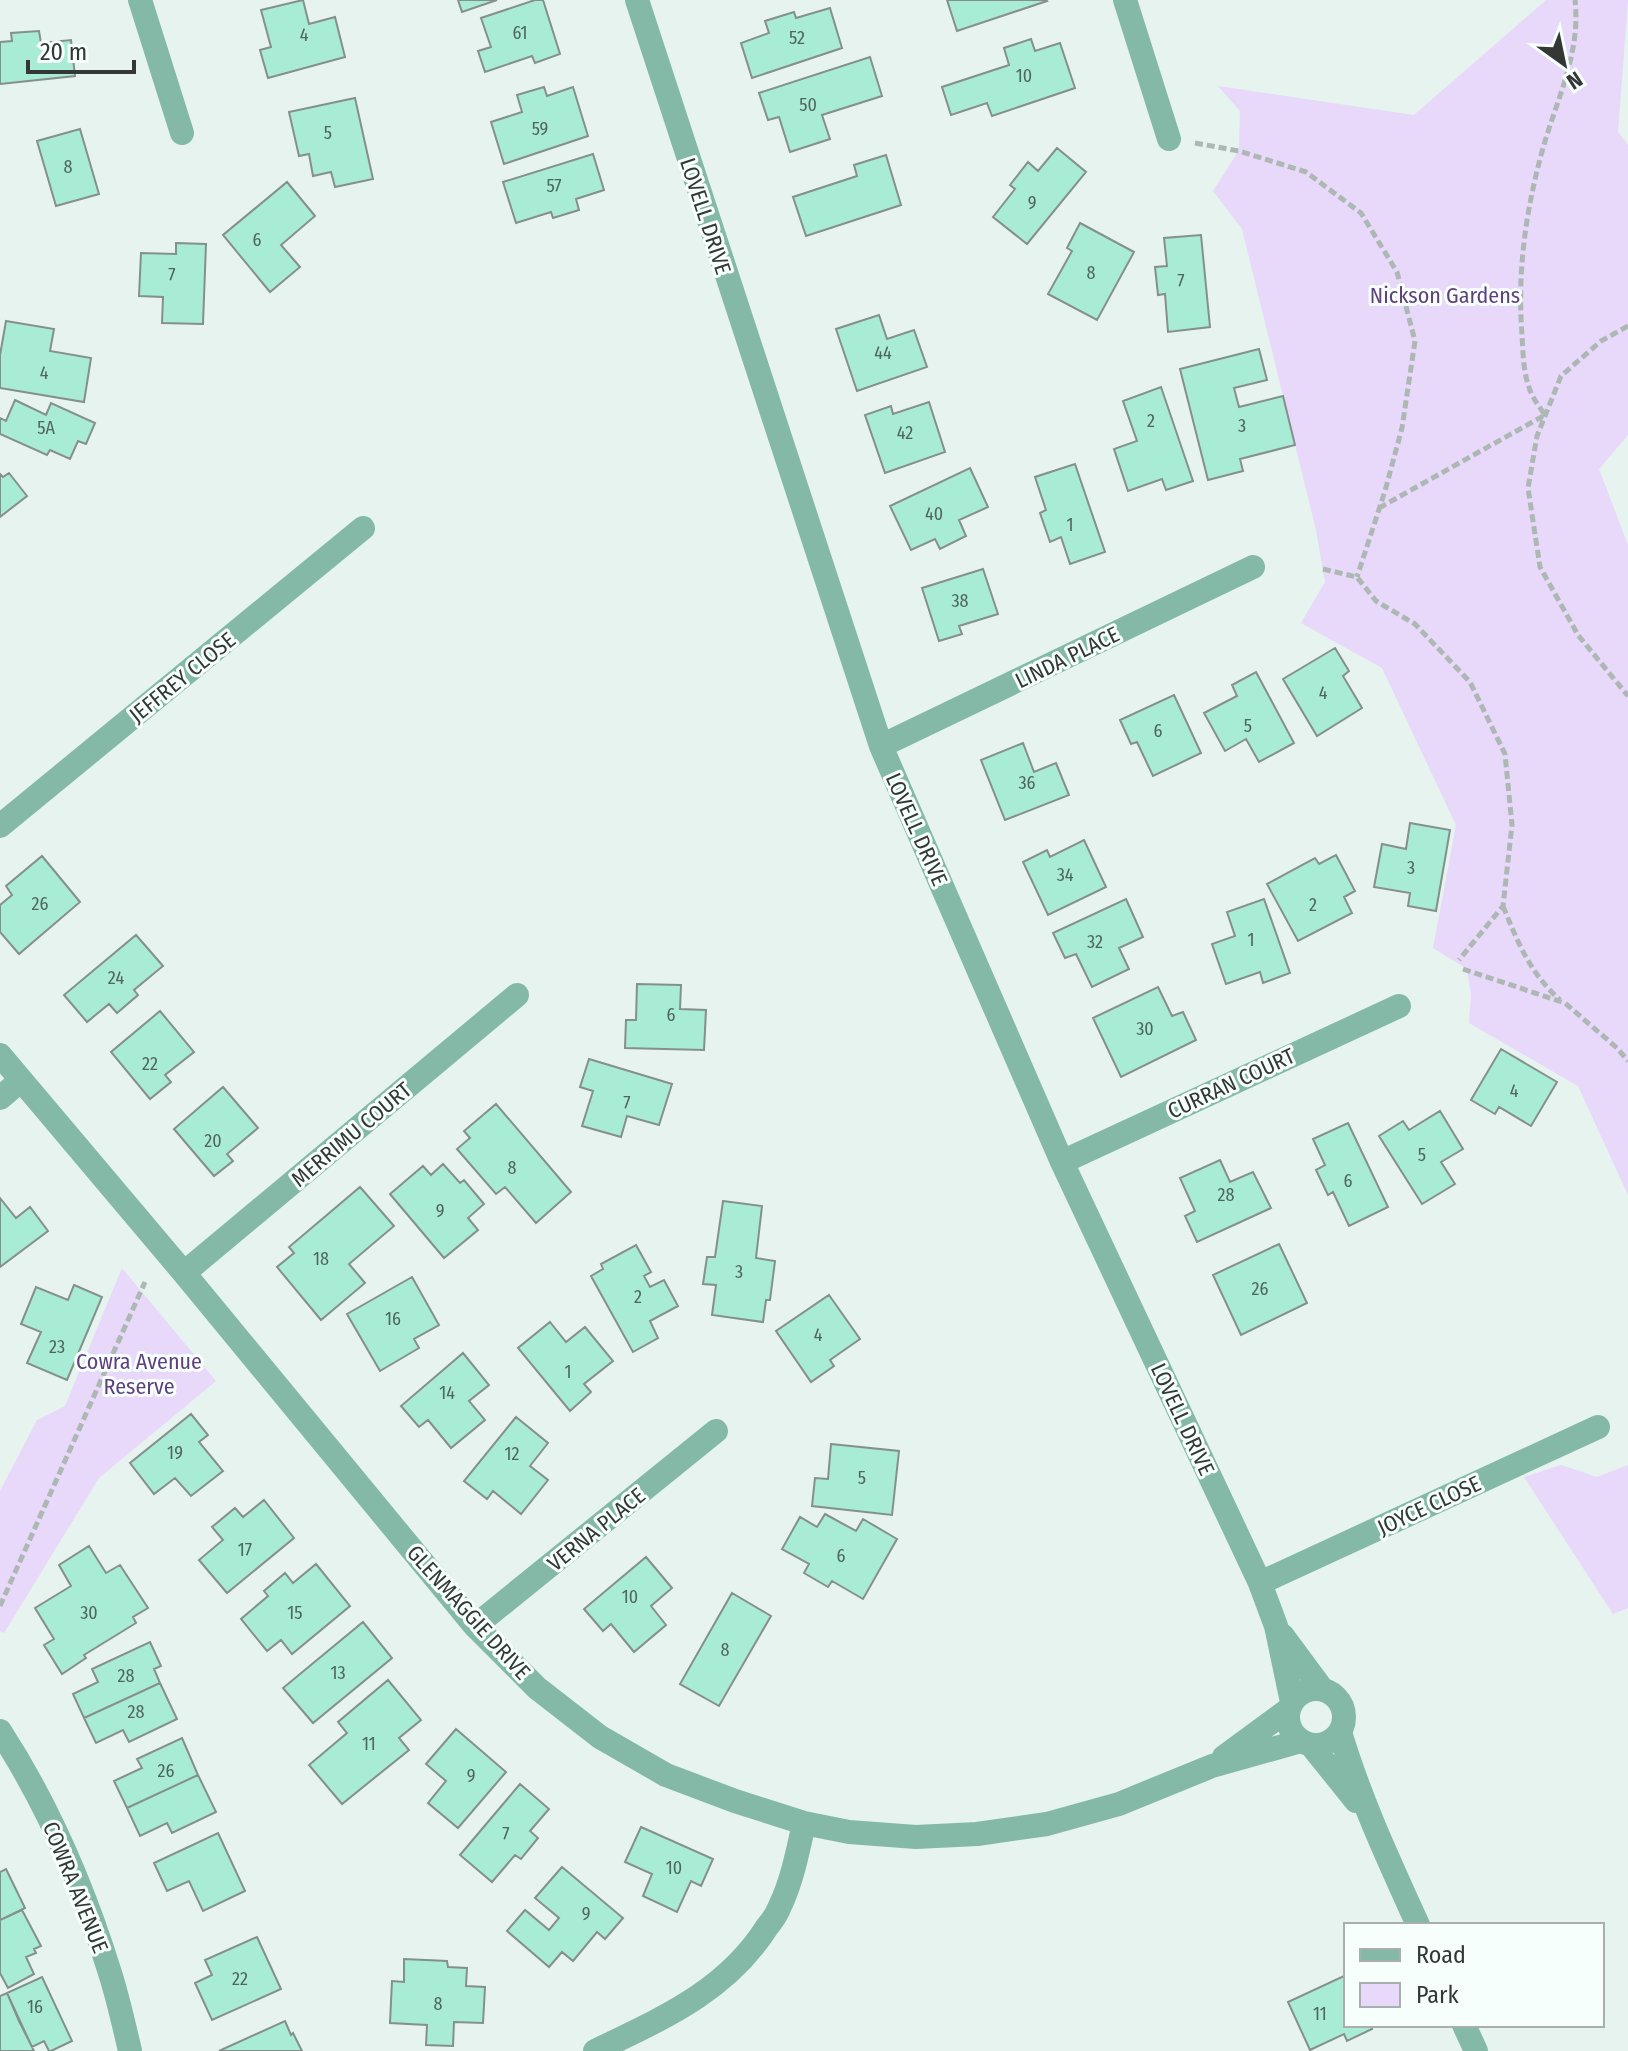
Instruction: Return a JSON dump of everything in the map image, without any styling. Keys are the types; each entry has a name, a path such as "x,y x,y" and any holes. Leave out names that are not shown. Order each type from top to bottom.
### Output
{"street":[{"path":"140,0 182,133"},
{"name":"LOVELL DRIVE","path":"637,0 881,746 1062,1162 1260,1583 1276,1626 1290,1706"},
{"path":"1125,0 1169,139"},
{"name":"JEFFREY CLOSE","path":"0,826 363,528"},
{"name":"LINDA PLACE","path":"881,746 1253,567"},
{"name":"MERRIMU COURT","path":"184,1273 517,995"},
{"name":"CURRAN COURT","path":"1062,1162 1399,1006"},
{"name":"GLENMAGGIE DRIVE","path":"0,1055 475,1626 537,1688 600,1737 666,1775 804,1823 849,1832 916,1837 977,1834 1047,1824 1119,1804 1212,1766 1306,1743"},
{"path":"0,1098 20,1081"},
{"name":"JOYCE CLOSE","path":"1260,1583 1598,1427"},
{"name":"VERNA PLACE","path":"475,1626 716,1431"},
{"name":"LOVELL DRIVE","path":"1276,1626 1322,1689"},
{"path":"1306,1743 1328,1743 1344,1724 1342,1706 1331,1692 1322,1689 1305,1691 1290,1706 1287,1719 1290,1727 1368,1815"},
{"name":"GLENMAGGIE DRIVE","path":"1212,1766 1290,1706"},
{"name":"COWRA AVENUE","path":"0,1731 40,1800 83,1894 111,1975 130,2051"},
{"path":"1340,1732 1368,1815 1417,1923"},
{"path":"595,2051 680,2009 721,1981 755,1947 780,1908 804,1823"},
{"path":"1465,2027 1476,2051"}],"path":[{"path":"1545,415 1527,382 1520,306 1521,257 1543,147 1561,96 1576,35 1575,0"},
{"path":"1169,139 1239,151 1306,172 1361,213 1397,272 1415,341 1402,428 1357,577"},
{"path":"1628,326 1601,341 1561,376 1537,436 1528,488 1540,567 1578,635 1628,696"},
{"path":"1379,508 1545,415"},
{"path":"1323,569 1357,577 1376,601 1415,624 1470,682 1505,754 1512,825 1503,906 1520,949 1543,985 1628,1061"},
{"path":"1459,960 1503,906"},
{"path":"1463,969 1565,1003"},
{"path":"0,1606 145,1282"}],"green space":[{"name":"Nickson Gardens","path":"1546,0 1628,0 1618,132 1628,145 1628,435 1599,469 1628,545 1628,1195 1578,1086 1469,1023 1471,995 1467,969 1433,948 1456,825 1382,668 1301,623 1325,582 1316,530 1242,229 1213,191 1239,150 1240,111 1218,86 1414,115"},
{"name":"Cowra Avenue Reserve","path":"122,1268 216,1381 99,1478 4,1633 0,1631 0,1491 37,1420 65,1406"},
{"path":"1561,1465 1597,1477 1628,1465 1628,1608 1613,1614 1524,1477"}],"building":[{"path":"303,0 309,24 335,17 345,57 268,78 260,50 271,47 261,10"},
{"path":"458,0 497,0 462,12"},
{"path":"543,0 560,54 535,63 532,56 485,72 478,51 491,47 481,18"},
{"path":"947,0 1046,0 1047,1 957,31"},
{"path":"830,8 842,48 752,78 741,43 769,33 765,21 794,12 796,18"},
{"path":"39,31 41,43 71,40 75,76 0,84 0,42 12,41 11,33"},
{"path":"1031,39 1035,51 1060,43 1075,88 992,116 987,103 951,115 942,87 1009,65 1004,48"},
{"path":"870,57 882,96 822,115 830,139 790,152 779,117 768,120 759,93"},
{"path":"544,87 547,96 573,87 588,136 504,164 491,122 522,112 517,95"},
{"path":"355,98 373,179 335,187 331,172 313,176 309,154 299,156 289,112"},
{"path":"80,129 99,194 56,206 37,141"},
{"path":"1057,148 1086,172 1027,244 993,217 1015,189 1010,185 1028,162 1038,171"},
{"path":"593,154 604,190 576,199 579,210 553,218 551,212 516,223 503,182"},
{"path":"886,155 901,205 806,236 793,197 857,176 854,165"},
{"path":"287,182 315,216 281,245 300,267 270,292 223,235"},
{"path":"1080,223 1134,252 1097,320 1048,294 1072,251 1067,248"},
{"path":"1201,235 1210,327 1168,332 1165,294 1158,295 1155,267 1167,266 1164,238"},
{"path":"176,243 206,244 203,324 162,323 163,297 139,296 141,253 176,254"},
{"path":"879,315 887,339 914,330 927,367 857,391 836,329"},
{"path":"6,321 54,329 50,351 91,358 84,402 0,388 0,355"},
{"path":"1259,349 1267,380 1234,388 1239,407 1283,396 1295,445 1240,459 1243,471 1208,480 1180,369"},
{"path":"1161,387 1193,481 1166,490 1162,479 1128,491 1114,449 1137,441 1123,401"},
{"path":"15,400 46,415 51,403 95,423 86,444 78,441 70,459 50,450 47,455 0,434 0,418 6,421"},
{"path":"929,402 945,452 885,473 865,415 891,406 893,414"},
{"path":"1075,464 1105,552 1070,564 1061,537 1050,542 1040,513 1046,510 1035,477"},
{"path":"970,468 988,507 959,520 966,536 940,549 935,539 911,550 890,506"},
{"path":"9,473 27,496 0,517 0,474 3,477"},
{"path":"983,569 998,614 959,626 962,634 939,641 922,588"},
{"path":"1335,648 1349,671 1343,676 1362,708 1317,736 1283,679"},
{"path":"1256,672 1294,743 1259,762 1246,739 1225,751 1204,713 1237,696 1232,685"},
{"path":"1174,695 1201,753 1153,776 1137,742 1131,744 1120,720"},
{"path":"1023,743 1034,772 1056,763 1069,795 1005,820 981,760"},
{"path":"1410,823 1450,830 1436,911 1408,906 1410,893 1374,887 1382,844 1406,849"},
{"path":"1084,840 1106,887 1048,915 1023,862 1047,850 1050,857"},
{"path":"1336,855 1355,891 1344,897 1352,913 1298,941 1267,884 1315,858 1319,864"},
{"path":"42,856 80,902 19,954 0,932 0,905 12,895 6,886"},
{"path":"1126,899 1143,937 1119,948 1129,969 1092,987 1076,954 1065,958 1053,933"},
{"path":"1264,899 1290,973 1263,983 1260,972 1226,984 1212,944 1235,936 1227,912"},
{"path":"136,935 163,966 134,990 138,995 117,1013 109,1004 87,1022 64,995"},
{"path":"637,984 681,985 680,1009 706,1010 704,1050 625,1048 626,1020 636,1020"},
{"path":"1158,987 1172,1016 1183,1012 1196,1040 1121,1077 1093,1018"},
{"path":"160,1011 194,1052 165,1075 171,1082 150,1099 111,1052"},
{"path":"1501,1049 1557,1082 1531,1126 1499,1107 1495,1114 1471,1100"},
{"path":"589,1059 672,1084 659,1125 627,1116 621,1137 582,1126 593,1091 580,1087"},
{"path":"223,1087 258,1128 227,1154 233,1161 214,1176 174,1129"},
{"path":"496,1104 571,1192 536,1223 505,1187 496,1194 457,1149 470,1138 464,1131"},
{"path":"1440,1111 1463,1149 1441,1162 1455,1184 1422,1204 1379,1136 1403,1121 1409,1130"},
{"path":"1348,1123 1388,1207 1349,1226 1333,1192 1328,1195 1316,1170 1325,1165 1313,1139"},
{"path":"1220,1160 1230,1182 1253,1172 1271,1208 1197,1242 1185,1216 1195,1211 1180,1178"},
{"path":"443,1164 460,1183 464,1180 484,1204 468,1218 478,1230 444,1258 390,1194 423,1166 431,1175"},
{"path":"360,1187 394,1226 349,1264 365,1283 321,1320 277,1267 294,1253 289,1247"},
{"path":"0,1198 16,1218 30,1207 48,1231 0,1267"},
{"path":"723,1201 762,1206 756,1258 775,1261 770,1300 766,1300 763,1322 712,1315 716,1285 703,1284 707,1257 715,1257"},
{"path":"1279,1244 1307,1303 1241,1335 1213,1275"},
{"path":"636,1245 651,1272 644,1276 650,1287 664,1280 678,1306 650,1321 658,1338 633,1352 591,1276 603,1269 601,1264"},
{"path":"412,1277 439,1325 414,1339 419,1348 380,1371 347,1314"},
{"path":"74,1285 102,1297 67,1380 27,1363 41,1332 21,1324 36,1287 68,1300"},
{"path":"829,1295 860,1339 830,1360 834,1366 811,1382 776,1331"},
{"path":"550,1322 566,1342 585,1327 613,1361 584,1384 591,1392 570,1411 518,1348"},
{"path":"463,1353 489,1385 469,1401 485,1420 451,1448 428,1420 419,1427 401,1406"},
{"path":"191,1414 208,1435 199,1442 223,1471 191,1496 175,1478 154,1494 130,1463"},
{"path":"516,1417 548,1443 530,1466 548,1480 521,1514 493,1491 487,1499 464,1481"},
{"path":"831,1444 899,1451 892,1515 812,1506 815,1478 828,1479"},
{"path":"264,1500 294,1538 227,1593 199,1560 223,1540 212,1527 235,1508 243,1517"},
{"path":"825,1514 856,1531 863,1519 897,1539 863,1599 832,1581 828,1587 804,1573 809,1564 782,1549 800,1517 817,1527"},
{"path":"89,1546 106,1573 120,1565 148,1608 133,1617 136,1623 84,1655 86,1658 62,1674 44,1645 54,1639 35,1608 71,1586 59,1565"},
{"path":"646,1557 672,1588 651,1606 666,1625 634,1652 611,1624 603,1631 584,1609"},
{"path":"316,1564 350,1606 292,1654 281,1640 267,1651 241,1619 268,1596 264,1591 285,1573 293,1583"},
{"path":"732,1593 771,1616 719,1706 680,1684"},
{"path":"363,1622 392,1658 313,1723 283,1688"},
{"path":"150,1642 161,1666 154,1669 160,1683 84,1718 73,1694 98,1682 92,1669"},
{"path":"388,1680 421,1720 399,1738 409,1750 342,1804 309,1765 347,1733 338,1722"},
{"path":"160,1683 177,1719 129,1742 123,1730 96,1743 84,1718"},
{"path":"456,1729 506,1772 458,1828 428,1803 446,1781 426,1764"},
{"path":"182,1738 198,1775 127,1808 114,1781 142,1768 137,1759"},
{"path":"198,1775 216,1812 172,1833 167,1823 140,1836 127,1808"},
{"path":"520,1784 549,1809 530,1831 538,1838 521,1859 515,1855 492,1882 460,1855"},
{"path":"641,1827 713,1859 701,1886 691,1881 677,1912 643,1896 652,1874 625,1862"},
{"path":"218,1833 245,1891 203,1911 189,1881 167,1891 154,1863"},
{"path":"562,1867 623,1918 605,1939 597,1932 573,1961 562,1952 549,1967 507,1931 525,1910 549,1930 559,1918 535,1898"},
{"path":"6,1869 25,1908 0,1920 0,1872"},
{"path":"22,1910 41,1946 34,1949 36,1953 26,1957 34,1974 8,1988 0,1973 0,1920"},
{"path":"257,1937 281,1989 212,2020 195,1983 212,1975 205,1960"},
{"path":"404,1959 447,1961 448,1967 467,1968 466,1986 485,1987 483,2023 454,2022 453,2046 426,2045 427,2025 390,2023 392,1981 404,1982"},
{"path":"1344,1976 1344,2027 1372,2029 1347,2041 1344,2034 1310,2050 1288,2002"},
{"path":"42,1977 72,2041 51,2051 44,2041 32,2047 7,1993"},
{"path":"7,1993 34,2051 0,2051 0,1996"},
{"path":"285,2021 302,2051 219,2051"}]}
